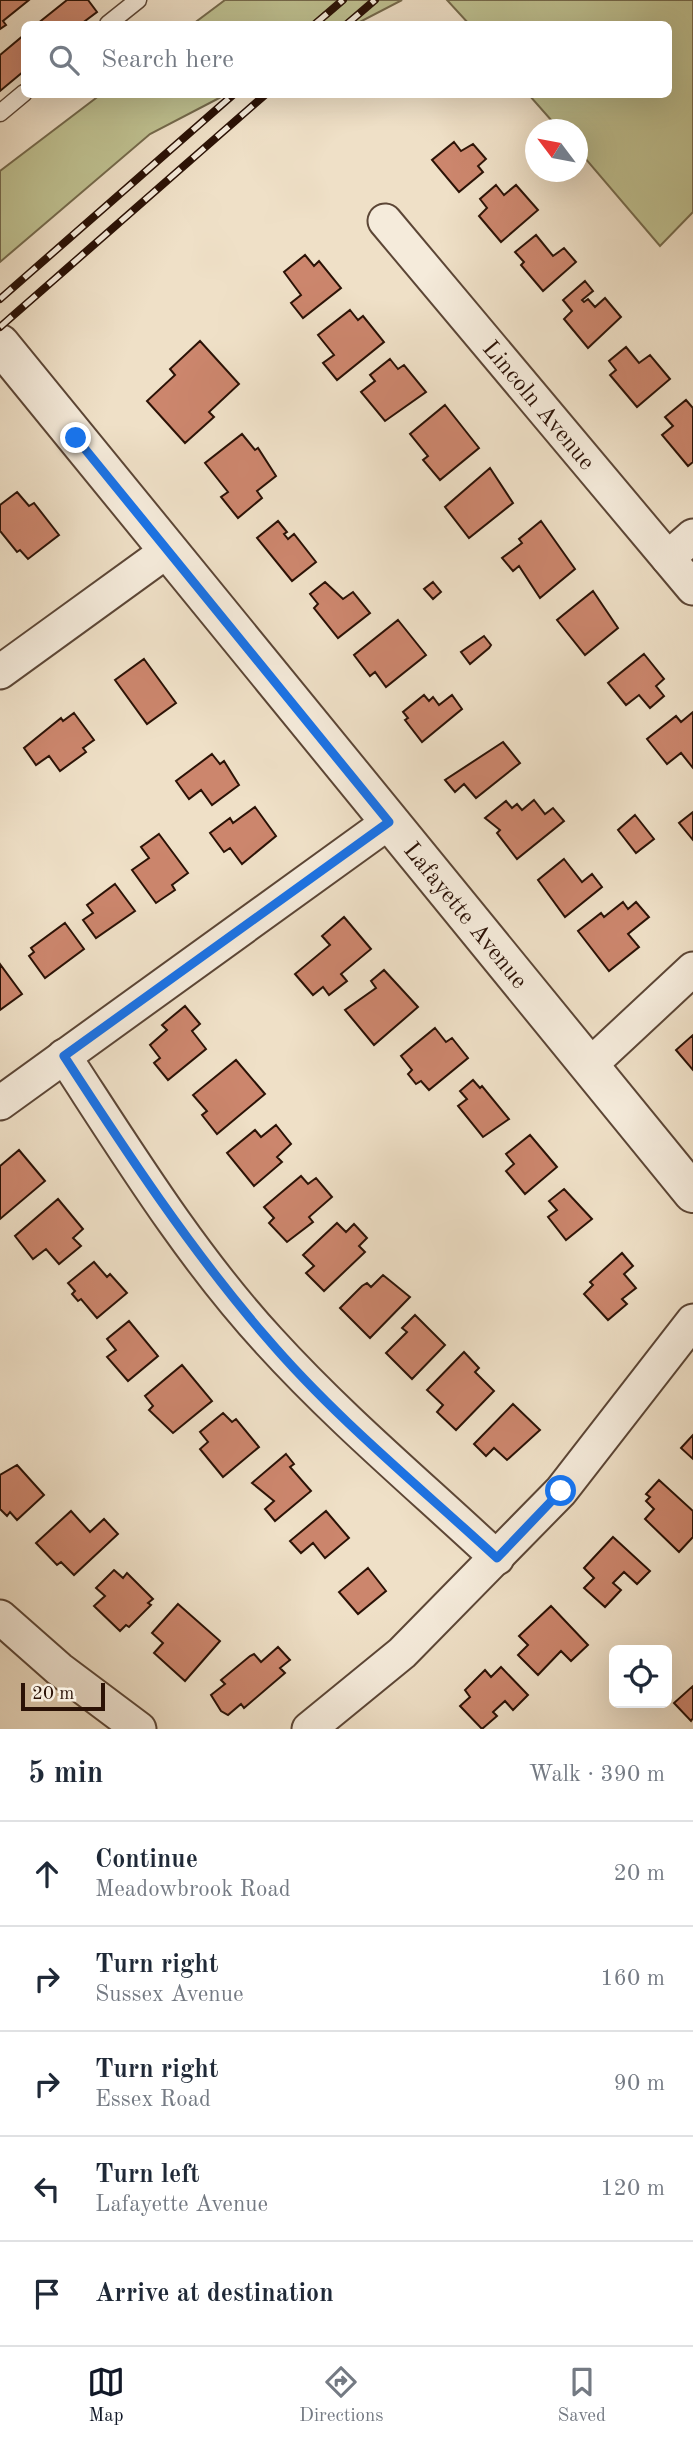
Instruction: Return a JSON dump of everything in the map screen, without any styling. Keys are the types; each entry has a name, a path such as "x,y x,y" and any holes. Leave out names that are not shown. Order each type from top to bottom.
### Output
{"street":[{"name":"Lincoln Avenue","path":"385,221 693,588"},
{"name":"Lafayette Avenue","path":"0,344 693,1193"},
{"path":"668,558 693,536"},
{"path":"0,672 167,551"},
{"path":"0,1104 389,822"},
{"path":"589,1066 693,969"},
{"path":"64,1056 154,1194 267,1339 362,1436 497,1558"},
{"path":"309,1729 402,1653 561,1491 693,1321"},
{"path":"0,1618 59,1669 139,1729"}],"lane":[{"path":"112,21 138,0"},
{"path":"0,113 21,96"}],"green space":[{"path":"225,0 402,0 362,21 197,21"},
{"path":"447,0 693,0 693,212 660,246 588,162 588,119 550,119 532,98 672,98 672,21 466,21"},
{"path":"96,98 219,98 150,134 0,262 0,171"}],"building":[{"path":"0,0 29,0 3,21 6,25 0,29"},
{"path":"67,0 88,0 97,12 85,21 41,21"},
{"path":"21,38 21,74 0,91 0,55"},
{"path":"454,142 461,151 473,144 486,159 478,166 483,172 459,192 432,160"},
{"path":"496,185 504,195 516,185 538,210 501,242 479,216 487,208 480,199"},
{"path":"536,235 553,256 564,248 576,262 543,291 521,265 524,262 515,252"},
{"path":"305,255 314,266 319,261 341,288 303,318 291,303 301,295 284,272"},
{"path":"585,281 593,291 582,300 584,302 588,299 595,307 605,298 621,317 588,348 564,319 572,311 563,300"},
{"path":"350,310 358,320 363,316 384,342 337,380 323,363 334,355 318,335"},
{"path":"200,341 239,384 209,412 214,417 185,443 147,401 175,375 170,369"},
{"path":"626,347 639,363 650,355 670,379 637,407 610,375 616,370 609,361"},
{"path":"390,359 398,369 404,365 426,392 385,421 361,392 375,381 370,375"},
{"path":"686,400 693,408 693,462 688,466 662,435 673,426 665,417"},
{"path":"445,405 479,448 440,480 423,460 428,456 410,434"},
{"path":"242,434 255,450 258,448 276,476 257,491 262,498 238,518 221,497 228,492 205,463"},
{"path":"490,468 513,503 469,538 445,507"},
{"path":"17,492 29,506 34,503 59,535 28,559 20,550 17,552 0,531 0,505"},
{"path":"278,521 287,532 284,534 288,539 294,534 316,562 292,581 257,538"},
{"path":"541,521 575,569 540,598 519,566 513,571 502,558 522,543 519,539"},
{"path":"325,582 343,599 353,592 370,613 338,638 314,608 318,604 310,594"},
{"path":"433,582 441,592 433,599 424,589"},
{"path":"593,591 618,628 585,655 557,620"},
{"path":"398,620 426,655 386,687 375,672 370,676 354,655"},
{"path":"484,636 491,645 470,664 461,652"},
{"path":"644,654 664,679 656,686 664,696 650,708 639,695 626,705 608,683"},
{"path":"144,659 176,703 147,724 115,680"},
{"path":"424,695 429,701 433,697 439,705 452,695 462,709 422,742 405,720 408,718 403,712"},
{"path":"693,712 693,768 681,753 667,764 647,739 676,716 681,722"},
{"path":"74,713 94,740 83,748 86,752 60,771 49,756 36,765 24,748 61,718 63,721"},
{"path":"503,742 520,763 476,798 464,784 455,792 445,780"},
{"path":"212,754 220,764 224,761 239,785 212,805 201,790 189,799 176,781"},
{"path":"534,800 545,814 553,808 564,821 517,859 497,833 500,830 485,818 506,801 512,808 517,804 522,810"},
{"path":"255,807 276,836 242,864 230,848 224,852 210,833 230,818 233,823"},
{"path":"693,812 693,840 679,823"},
{"path":"635,815 654,839 636,853 618,830"},
{"path":"159,834 188,873 172,885 175,890 156,903 132,870 149,858 141,847"},
{"path":"564,859 582,882 592,874 602,887 565,917 538,880"},
{"path":"115,884 135,911 96,938 83,920 93,913 87,905"},
{"path":"623,902 628,909 636,902 649,917 628,934 639,947 609,971 578,931 601,913 604,917"},
{"path":"344,917 371,949 341,974 347,981 329,995 323,987 313,995 295,974 330,945 322,936"},
{"path":"65,923 84,949 45,978 29,956 34,952 31,948"},
{"path":"0,964 22,994 0,1010"},
{"path":"384,970 418,1007 374,1045 345,1010 376,988 371,981"},
{"path":"185,1006 200,1024 192,1031 206,1049 168,1080 154,1063 160,1058 150,1045 167,1030 162,1025"},
{"path":"435,1028 446,1042 452,1038 468,1058 429,1090 421,1081 416,1084 408,1074 412,1070 401,1056"},
{"path":"693,1035 693,1070 676,1050"},
{"path":"236,1060 265,1094 217,1134 202,1115 207,1111 193,1095"},
{"path":"473,1080 480,1088 482,1086 509,1119 483,1137 458,1106 467,1099 460,1091"},
{"path":"276,1125 291,1144 277,1157 282,1162 254,1186 227,1153 255,1130 261,1137"},
{"path":"530,1135 557,1167 525,1194 506,1171 514,1164 506,1154"},
{"path":"19,1150 45,1181 0,1219 0,1166"},
{"path":"301,1176 308,1184 316,1178 332,1197 309,1217 313,1222 287,1242 269,1223 274,1218 264,1207"},
{"path":"564,1189 592,1219 566,1240 548,1217 557,1210 549,1201"},
{"path":"58,1199 83,1229 73,1238 81,1246 59,1264 46,1249 33,1259 15,1236"},
{"path":"337,1223 346,1232 354,1224 367,1238 359,1246 365,1252 324,1291 306,1273 314,1266 303,1255"},
{"path":"622,1253 633,1266 624,1274 636,1288 622,1299 627,1304 608,1320 584,1294 593,1285 590,1282"},
{"path":"94,1262 107,1277 110,1274 127,1293 97,1318 81,1299 78,1301 72,1294 75,1291 68,1283"},
{"path":"383,1275 410,1297 370,1338 340,1308 362,1286 367,1283 371,1287"},
{"path":"415,1315 445,1345 412,1379 386,1353 407,1332 402,1328"},
{"path":"129,1321 158,1356 128,1381 107,1357 116,1350 107,1339"},
{"path":"464,1352 479,1368 475,1372 494,1391 456,1430 437,1412 443,1405 427,1390"},
{"path":"182,1365 212,1401 173,1433 149,1410 153,1406 145,1396"},
{"path":"513,1404 540,1430 507,1460 494,1448 486,1456 474,1444"},
{"path":"223,1413 232,1422 236,1419 259,1447 223,1477 200,1449 208,1442 200,1432"},
{"path":"693,1435 693,1459 681,1448"},
{"path":"286,1454 294,1464 290,1467 311,1491 275,1521 265,1509 274,1501 252,1483"},
{"path":"17,1465 44,1495 17,1520 10,1512 7,1516 0,1509 0,1475"},
{"path":"659,1480 693,1511 693,1537 679,1552 645,1519 654,1509 646,1501 650,1497 646,1494"},
{"path":"71,1511 90,1532 104,1519 118,1534 74,1575 61,1562 57,1565 36,1543"},
{"path":"326,1511 349,1538 325,1558 313,1543 301,1553 290,1541"},
{"path":"613,1537 650,1571 637,1584 624,1572 613,1583 621,1590 605,1607 584,1588 594,1578 584,1568"},
{"path":"368,1568 386,1591 358,1614 339,1592"},
{"path":"114,1570 123,1578 127,1573 153,1599 148,1603 151,1605 129,1627 126,1625 120,1631 94,1606 105,1596 96,1588"},
{"path":"178,1604 220,1641 185,1681 154,1653 163,1643 152,1633"},
{"path":"551,1606 588,1645 571,1661 561,1651 538,1675 518,1655 528,1645 519,1636"},
{"path":"278,1647 290,1660 280,1668 285,1673 244,1708 241,1704 228,1715 221,1711 211,1695 225,1684 221,1680 250,1656 254,1654 261,1662"},
{"path":"501,1667 528,1695 513,1710 505,1701 493,1712 497,1716 482,1729 460,1706 470,1697 465,1690 485,1670 491,1677"},
{"path":"693,1686 693,1718 691,1721 674,1703"}],"railway":[{"path":"318,21 343,0"},
{"path":"350,21 375,0"},
{"path":"0,299 229,98"},
{"path":"0,327 261,98"}],"route":[{"path":"76,438 389,822 64,1056 154,1194 211,1271 267,1339 372,1445 497,1558 561,1491"}]}
